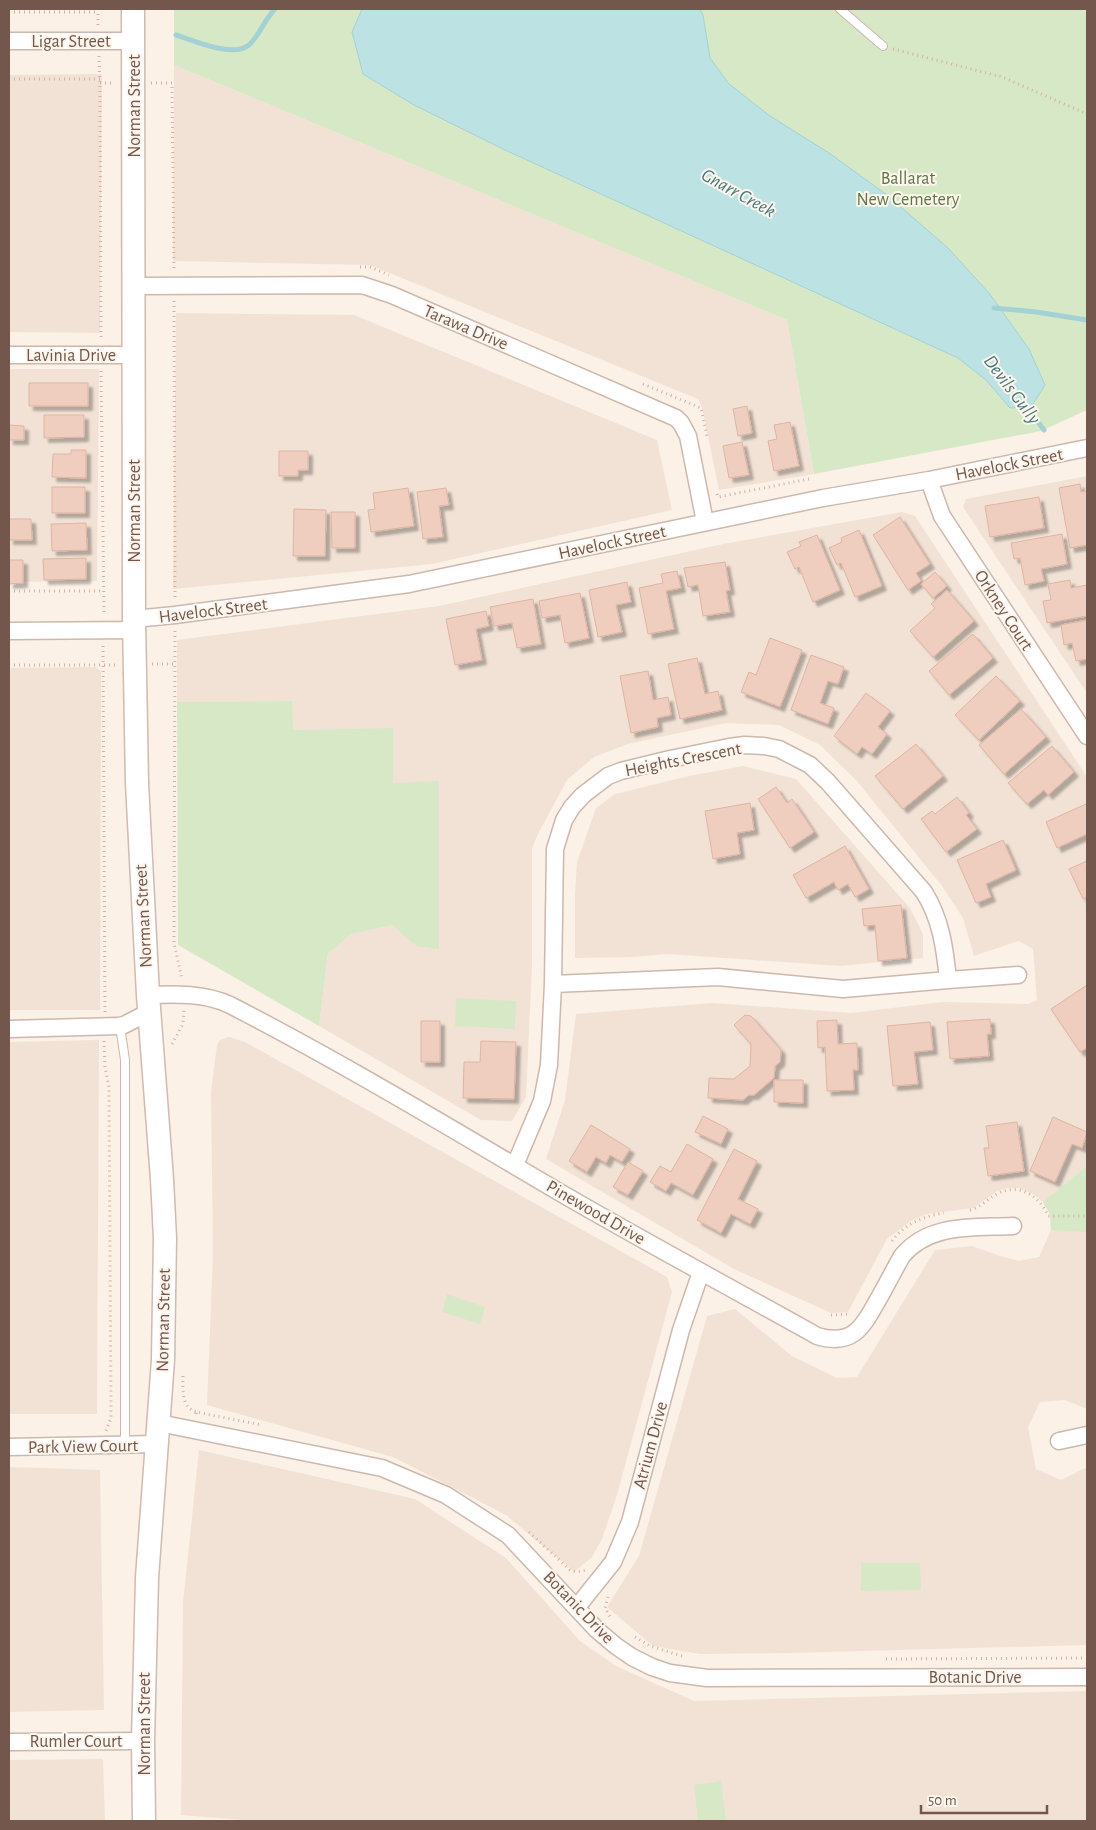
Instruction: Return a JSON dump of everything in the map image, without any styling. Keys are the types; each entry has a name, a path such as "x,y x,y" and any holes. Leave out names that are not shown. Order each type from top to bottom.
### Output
{"street":[{"name":"Norman Street","path":"133,9 134,664 137,802 148,1004 165,1238 164,1342 147,1578 143,1741 144,1821"},
{"name":"Ligar Street","path":"9,41 133,41"},
{"name":"Tarawa Drive","path":"134,286 362,285 374,288 676,418 686,429 705,522"},
{"name":"Lavinia Drive","path":"9,355 134,355"},
{"name":"Havelock Street","path":"9,631 103,631 175,615 409,584 823,498 929,480 1087,448"},
{"name":"Orkney Court","path":"929,480 942,516 1087,736"},
{"name":"Heights Crescent","path":"515,1165 542,1101 549,1065 553,984 555,849 564,820 572,807 596,783 608,776 670,759 745,745 779,749 810,765 828,782 914,878 929,900 937,919 945,952 948,980"},
{"path":"553,984 718,976 844,989 1018,975"},
{"name":"Pinewood Drive","path":"148,1004 183,995 212,998 230,1005 397,1096 566,1196 817,1336 834,1340 857,1332 863,1326 902,1256 919,1239 942,1231 1013,1226"},
{"path":"9,1029 113,1026 148,1004"},
{"name":"Atrium Drive","path":"577,1607 613,1562 630,1522 681,1330 701,1272"},
{"name":"Park View Court","path":"9,1447 125,1445 158,1434"},
{"name":"Botanic Drive","path":"158,1434 382,1468 446,1495 508,1535 597,1630 632,1657 670,1673 707,1678 1087,1677"},
{"path":"1059,1441 1087,1435"},
{"name":"Rumler Court","path":"9,1742 143,1741"}],"lane":[{"path":"840,9 883,46"},
{"name":"Norman Street","path":"113,1026 125,1060 125,1445"}],"path":[{"path":"9,12 98,12"},
{"path":"883,46 1002,77 1087,114"},
{"path":"98,54 100,81 103,665 113,1026 104,1051 109,1087 111,1275 111,1418 106,1432 106,1445"},
{"path":"9,79 172,83 175,615 174,943 182,972 185,1017"},
{"path":"718,497 809,479"},
{"path":"9,591 104,591"},
{"path":"9,665 175,664"},
{"path":"598,1582 611,1591 605,1608 606,1613 616,1622"},
{"path":"628,1632 650,1646 692,1658"},
{"path":"881,1659 1087,1658"}],"shaded area":[{"path":"174,65 787,320 814,474 719,490 702,407 698,399 370,265 173,261"},
{"path":"102,74 100,333 9,332 9,75"},
{"path":"176,313 354,315 657,440 672,510 432,564 173,589"},
{"path":"9,369 99,369 97,581 9,582"},
{"path":"1087,476 1087,693 963,507 966,499"},
{"path":"902,512 915,516 1087,777 1087,1409 1065,1400 1040,1402 1028,1427 1036,1469 1061,1480 1087,1467 1087,1645 700,1654 653,1646 607,1607 639,1556 707,1316 735,1309 792,1356 837,1378 857,1377 935,1250 972,1246 1019,1261 1039,1257 1051,1230 1050,1214 1043,1202 1033,1194 1018,1188 1007,1188 997,1191 973,1208 927,1214 912,1220 887,1239 848,1312 831,1313 734,1269 546,1159 565,1100 576,1014 712,1003 851,1013 942,1002 1028,1004 1037,1000 1033,949 1019,941 974,956 963,918 942,886 856,780 820,745 779,725 726,723 628,744 594,757 567,780 532,848 532,965 526,1097 512,1121 481,1120 319,1026 328,954 351,934 392,924 416,946 393,783 393,729 292,730 291,701 177,702 177,640 439,606 723,544"},
{"path":"96,667 101,672 100,1010 9,1010 9,668"},
{"path":"743,766 796,779 910,908 923,934 923,958 840,966 667,954 634,957 575,958 577,862 596,808 615,794 689,776"},
{"path":"229,1037 245,1042 667,1277 672,1292 617,1495 602,1539 592,1557 574,1572 506,1515 393,1457 207,1405 213,1254 211,1092 217,1045 220,1040"},
{"path":"99,1040 97,1414 9,1414 9,1042"},
{"path":"199,1450 415,1499 506,1558 580,1641 616,1666 694,1701 1087,1691 1087,1821 254,1821 181,1815 183,1603"},
{"path":"9,1467 100,1470 104,1710 9,1712"},
{"path":"103,1759 105,1821 9,1821 9,1760"}],"green space":[{"name":"Ballarat New Cemetery","path":"174,9 1087,9 1087,410 1041,431 814,474 787,320 174,65"},
{"path":"292,701 293,730 393,728 393,783 439,781 439,949 416,946 392,925 351,934 328,954 319,1026 178,945 177,702"},
{"path":"456,998 516,1001 515,1029 455,1026"},
{"path":"1087,1166 1087,1232 1051,1230 1050,1214 1043,1202"},
{"path":"447,1294 485,1307 480,1324 442,1312"},
{"path":"861,1563 920,1563 921,1590 861,1591"},
{"path":"721,1781 726,1821 698,1821 694,1785"}],"water":[{"path":"362,9 700,9 703,15 710,58 729,84 770,116 829,153 887,195 948,248 989,293 1029,349 1045,385 1031,407 1010,408 986,380 958,358 503,149 414,105 363,74 352,32"}],"building":[{"path":"29,383 88,383 88,406 29,406"},
{"path":"747,406 752,433 738,436 733,409"},
{"path":"44,415 84,415 84,437 44,438"},
{"path":"790,422 799,466 774,471 768,441 777,439 774,425"},
{"path":"9,425 24,426 24,440 9,440"},
{"path":"742,442 749,475 729,478 723,446"},
{"path":"71,450 86,450 86,478 52,477 53,454 71,454"},
{"path":"279,451 308,451 308,470 298,470 298,476 279,476"},
{"path":"1080,484 1081,492 1087,491 1087,545 1070,548 1059,488"},
{"path":"52,487 85,487 85,513 52,513"},
{"path":"408,488 414,526 371,532 368,510 375,509 373,493"},
{"path":"446,488 449,505 439,506 443,537 423,539 417,492"},
{"path":"1039,497 1044,528 990,537 985,506"},
{"path":"294,509 326,510 325,556 293,556"},
{"path":"331,512 355,512 355,548 332,548"},
{"path":"900,517 930,564 916,573 921,581 908,590 873,535"},
{"path":"9,519 31,519 32,540 9,540"},
{"path":"86,523 87,550 52,551 51,524"},
{"path":"859,530 882,586 855,597 841,563 837,565 829,548 842,542 841,538"},
{"path":"1062,534 1067,564 1041,569 1044,581 1025,585 1020,558 1014,559 1011,543"},
{"path":"817,535 840,590 813,602 799,567 795,569 787,552 801,546 799,542"},
{"path":"86,558 86,579 44,580 43,559"},
{"path":"9,560 23,560 23,583 9,584"},
{"path":"725,562 730,590 726,591 730,612 703,616 698,585 688,587 684,568"},
{"path":"677,571 681,588 666,591 674,629 648,634 639,588 663,583 661,574"},
{"path":"935,572 947,586 933,598 921,584"},
{"path":"1070,580 1071,588 1087,585 1087,616 1047,623 1043,601 1051,600 1048,584"},
{"path":"627,582 631,602 616,605 622,632 598,637 589,590"},
{"path":"947,590 974,621 933,657 910,631 935,608 931,604"},
{"path":"580,593 589,638 565,643 560,615 542,618 539,601"},
{"path":"533,599 541,644 517,648 512,623 494,626 490,607"},
{"path":"486,611 489,626 476,629 482,660 455,665 446,619"},
{"path":"1087,620 1087,659 1076,661 1072,643 1064,645 1061,625"},
{"path":"973,634 993,658 949,695 929,671"},
{"path":"770,638 802,650 780,707 741,692 749,672 756,675"},
{"path":"811,655 844,667 838,684 828,681 820,703 834,708 828,724 791,710"},
{"path":"697,658 705,694 718,691 722,710 680,719 668,664"},
{"path":"648,671 653,700 668,697 671,715 657,718 658,727 631,733 620,676"},
{"path":"996,676 1020,701 979,740 955,715"},
{"path":"866,693 890,711 878,727 887,734 872,754 862,747 857,754 834,736"},
{"path":"1021,709 1046,737 1004,774 979,745"},
{"path":"916,744 943,776 903,809 875,776"},
{"path":"1052,746 1074,772 1048,795 1044,790 1027,804 1008,783"},
{"path":"776,787 787,803 792,799 814,832 790,848 758,799"},
{"path":"957,797 969,813 966,815 977,829 946,852 921,819 932,811 935,814"},
{"path":"750,803 754,830 737,833 740,854 713,859 705,811"},
{"path":"1086,804 1087,834 1057,848 1046,822"},
{"path":"1003,840 1016,870 986,884 991,897 976,903 957,860"},
{"path":"845,846 869,889 855,897 848,884 838,890 834,882 806,898 793,875"},
{"path":"1087,861 1087,897 1083,899 1069,869"},
{"path":"901,905 907,958 878,961 875,925 864,926 862,909"},
{"path":"1087,985 1087,1048 1080,1052 1051,1009"},
{"path":"745,1015 751,1016 781,1050 780,1062 775,1066 774,1078 754,1095 749,1095 743,1100 708,1098 709,1078 734,1079 750,1066 751,1044 734,1025"},
{"path":"990,1019 991,1034 987,1034 989,1056 950,1059 947,1022"},
{"path":"837,1020 838,1044 857,1043 858,1070 853,1070 854,1090 827,1091 825,1047 818,1048 817,1021"},
{"path":"421,1021 440,1021 440,1062 421,1062"},
{"path":"930,1022 933,1050 914,1052 918,1084 893,1086 887,1026"},
{"path":"481,1041 516,1042 514,1099 463,1098 464,1062 480,1062"},
{"path":"774,1080 803,1080 803,1103 774,1102"},
{"path":"703,1116 728,1129 721,1144 695,1132"},
{"path":"1053,1117 1087,1132 1082,1148 1072,1144 1055,1182 1030,1171"},
{"path":"1017,1122 1024,1171 988,1176 984,1148 989,1148 986,1126"},
{"path":"591,1125 630,1149 622,1162 610,1155 606,1163 596,1157 587,1172 569,1161"},
{"path":"687,1144 713,1159 693,1195 671,1183 666,1191 650,1182 660,1166 671,1172"},
{"path":"734,1149 757,1161 738,1199 758,1209 750,1224 731,1214 721,1233 697,1220"},
{"path":"628,1162 643,1171 628,1195 613,1187"}],"waterway":[{"name":"Gnarr Creek","path":"176,35 214,47 235,50 243,48 254,40 275,9"},
{"name":"Gnarr Creek","path":"994,308 1087,320"},
{"name":"Devils Gully","path":"1023,402 1044,430"}]}
